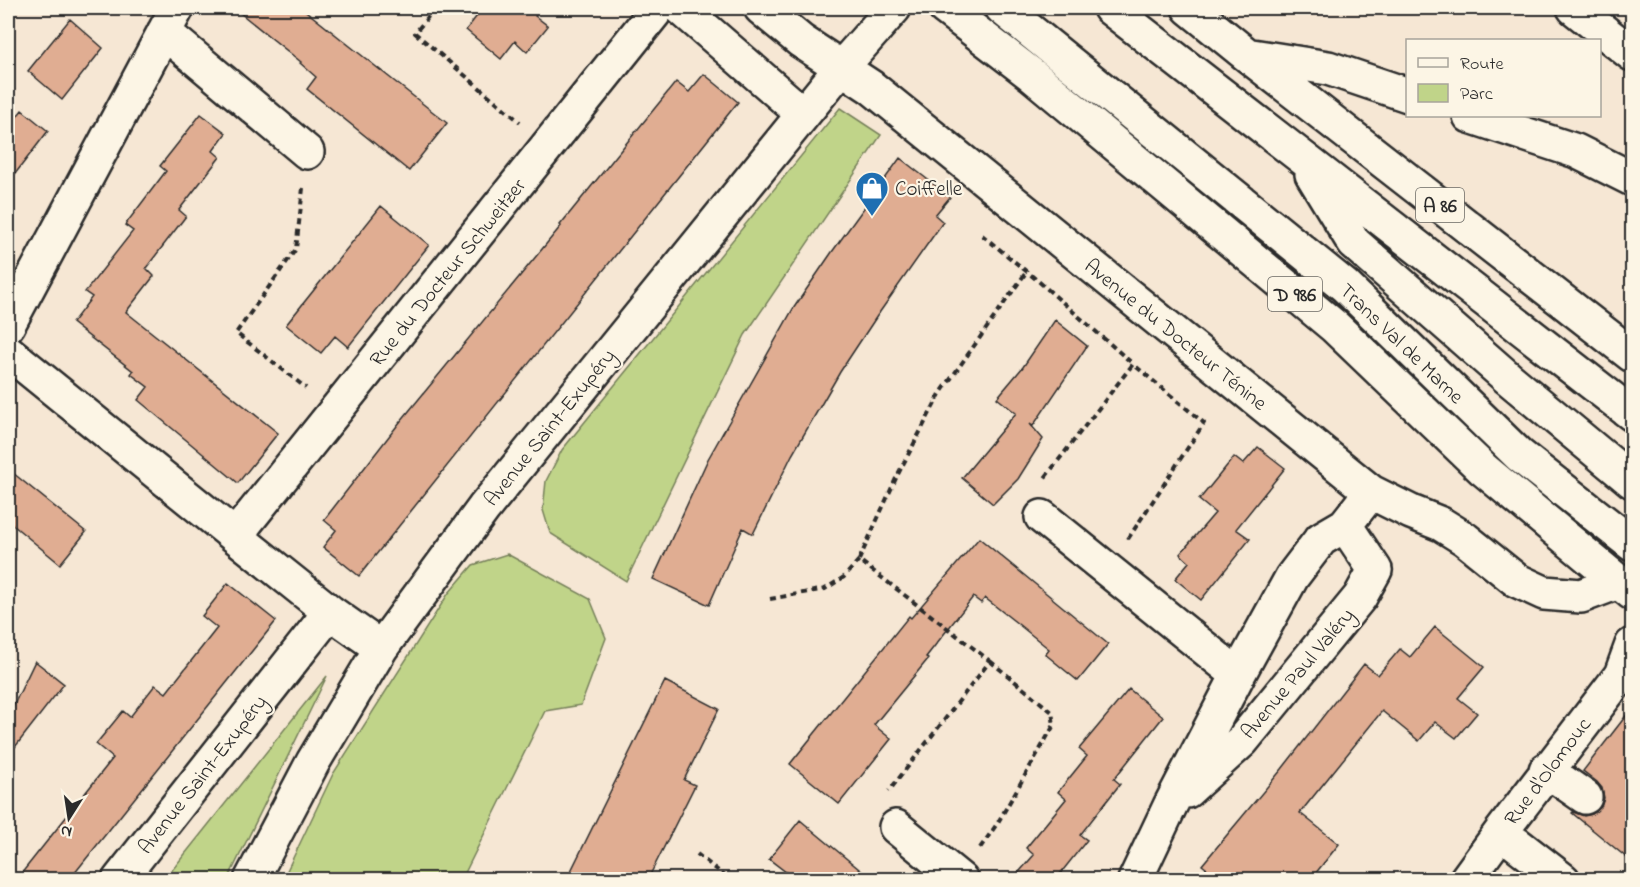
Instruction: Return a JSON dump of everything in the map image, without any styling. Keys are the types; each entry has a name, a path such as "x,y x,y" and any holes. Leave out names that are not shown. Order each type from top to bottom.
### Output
{"main road":[{"name":"Rue du Docteur Schweitzer","path":"235,536 658,8"},
{"path":"681,8 803,114"},
{"name":"Avenue du Docteur Ténine","path":"761,8 801,41 871,87 1371,492 1441,524 1516,580 1544,593 1581,596 1625,588"},
{"name":"Avenue Saint-Exupéry","path":"251,879 313,762 381,648 484,507 803,114 894,8"},
{"name":"Avenue du Docteur Ténine","path":"945,8 1041,82 1335,327 1483,469 1625,588"},
{"name":"Trans Val de Marne","path":"1002,8 1345,286 1519,455 1632,544"},
{"name":"A 86","path":"1110,8 1632,414"},
{"name":"A 86","path":"1190,8 1632,355"},
{"path":"1574,8 1632,54"},
{"path":"8,325 171,20 307,152"},
{"path":"1247,55 1328,68 1406,95"},
{"path":"1473,117 1576,151 1632,178"},
{"path":"1301,157 1354,243 1508,378 1632,481"},
{"path":"8,352 330,612 381,648"},
{"name":"Avenue Paul Valéry","path":"1135,879 1238,675 1292,577 1322,539 1345,525 1371,492"},
{"name":"Avenue Paul Valéry","path":"1042,517 1238,675"},
{"name":"Avenue Paul Valéry","path":"1170,806 1242,741 1360,597 1375,570 1345,525"},
{"name":"Avenue Saint-Exupéry","path":"118,879 330,612"},
{"name":"Rue d'Olomouc","path":"1563,879 1502,832 1546,770 1621,675 1632,645"},
{"path":"1546,770 1585,797"},
{"path":"896,827 960,878"},
{"path":"1466,879 1502,832"}],"path":[{"path":"435,8 415,33 548,146"},
{"path":"307,152 296,249 236,333 335,411"},
{"path":"982,235 1204,423 1108,570"},
{"path":"770,599 825,589 843,577 859,560 897,476 940,394 1027,271"},
{"path":"1042,517 1025,503 1133,364"},
{"path":"859,560 1052,712 1054,724 997,824 960,878"},
{"path":"896,827 874,809 990,661"},
{"path":"697,855 730,879"}],"green space":[{"path":"840,108 881,135 745,335 626,581 550,533 543,510 546,481 562,450"},
{"path":"507,554 590,599 606,638 581,705 545,711 462,879 283,879 333,774 448,594 473,565"},
{"path":"327,676 228,879 165,879"}],"building":[{"path":"234,8 302,8 447,123 409,171 307,89 316,77 301,62"},
{"path":"474,8 542,8 535,16 548,26 527,52 515,41 501,59 466,30 480,12"},
{"path":"70,19 103,48 62,100 28,71"},
{"path":"704,74 738,102 359,576 323,547 336,530 324,520 400,422 676,82 689,92"},
{"path":"22,110 48,131 8,183 8,128"},
{"path":"201,114 226,133 213,151 220,157 179,210 186,216 146,268 154,276 126,312 278,433 238,483 138,400 148,387 131,374 133,371 72,323 92,297 85,292 133,231 125,225 166,171 160,166"},
{"path":"900,158 950,197 935,215 943,222 840,372 792,455 753,534 743,528 709,605 653,579 708,459 793,309"},
{"path":"381,206 429,245 348,347 335,336 321,353 286,325"},
{"path":"1055,320 1087,346 1033,426 1030,424 1043,439 1018,479 993,504 962,478 1016,413 997,398 1023,367"},
{"path":"1258,447 1285,468 1236,529 1250,539 1201,600 1175,579 1189,562 1180,554 1215,513 1199,500 1234,457 1243,464"},
{"path":"8,469 86,532 60,564 8,521"},
{"path":"979,538 1108,644 1078,681 1045,654 1049,649 1018,624 985,598 981,603 973,597 926,657 928,659 874,725 891,739 839,804 790,764 909,616 911,618"},
{"path":"228,583 276,621 70,879 17,879 113,758 96,744 123,711 130,717 155,685 166,693 217,628 202,616"},
{"path":"1435,627 1484,667 1458,698 1477,713 1456,738 1435,722 1419,741 1382,711 1300,813 1339,844 1311,879 1220,879 1202,865 1282,769 1364,664 1378,675 1400,649 1410,657"},
{"path":"35,661 64,684 8,756 8,717"},
{"path":"665,681 719,709 684,780 695,785 648,879 567,879"},
{"path":"1129,689 1163,717 1114,779 1120,784 1080,835 1087,840 1056,879 1013,879 1034,855 1026,848 1066,799 1058,792 1087,756 1079,749"},
{"path":"1632,708 1632,862 1572,813 1584,816 1592,814 1601,807 1604,798 1602,788 1583,771"},
{"path":"800,820 871,879 795,879 769,859"}],"place":[{"name":"Coiffelle","path":"872,217"}]}
